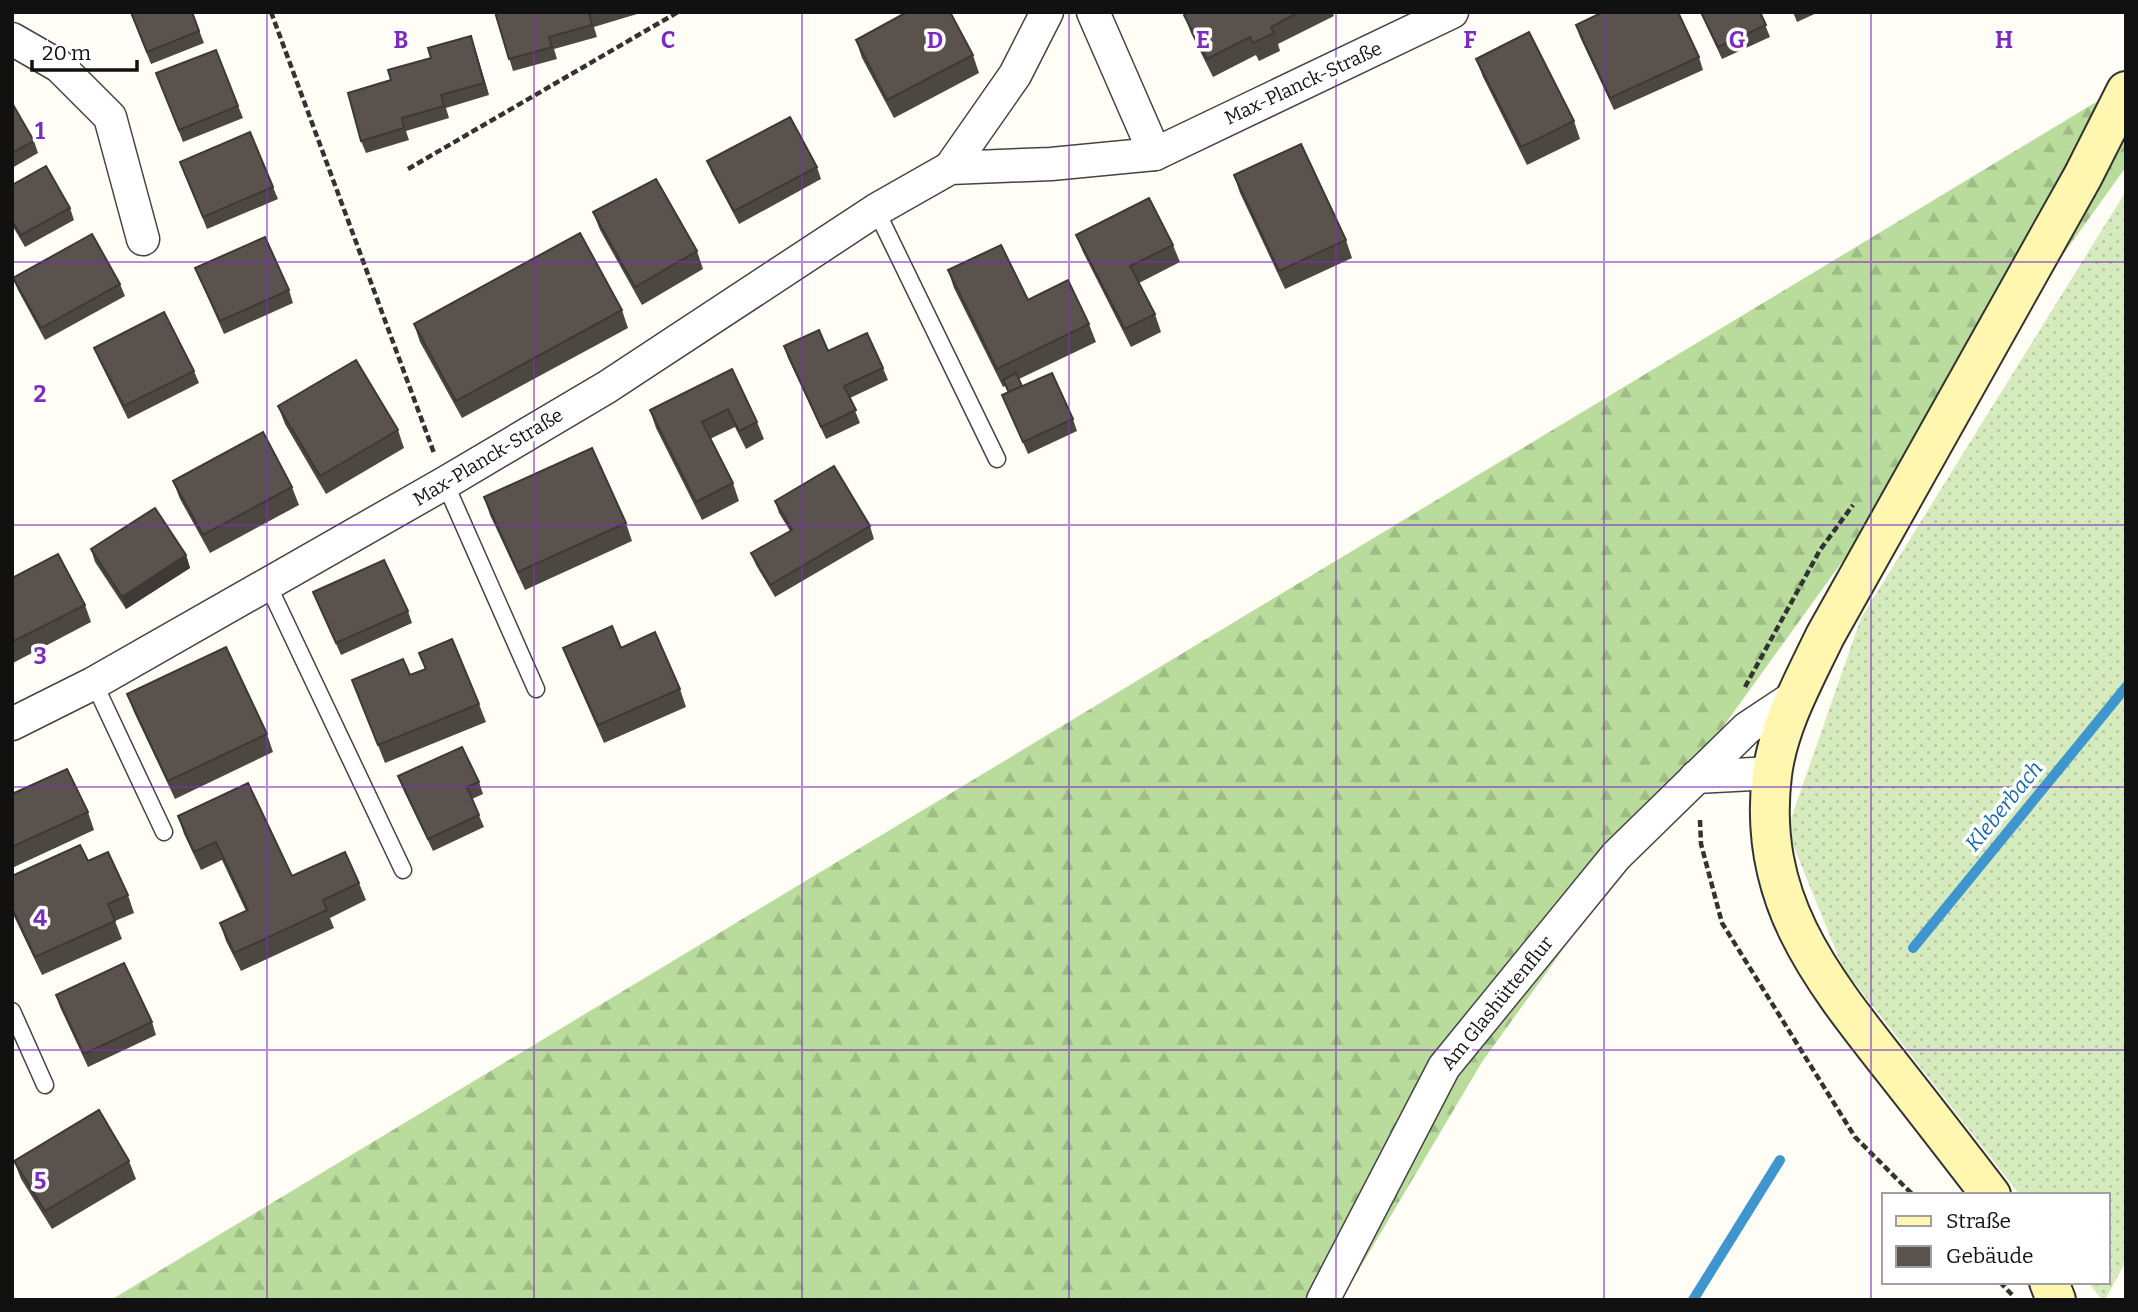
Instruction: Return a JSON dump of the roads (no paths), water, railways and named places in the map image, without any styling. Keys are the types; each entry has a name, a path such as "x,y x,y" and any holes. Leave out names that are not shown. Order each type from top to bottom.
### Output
{"street":[{"name":"Max-Planck-Straße","path":"12,724 94,683 268,585 607,387 876,210 950,168 1016,75 1047,12"},
{"path":"1093,12 1155,154"},
{"name":"Max-Planck-Straße","path":"950,168 1051,164 1155,154 1452,12"},
{"path":"12,38 59,66 110,117 144,239"},
{"path":"1990,1193 1847,1012 1817,968 1794,924 1779,884 1772,846 1770,811 1773,773 1797,695 1825,636 2083,176 2126,91"},
{"name":"Am Glashüttenflur","path":"1323,1300 1444,1067 1616,856 1747,728 1797,695"},
{"path":"1696,777 1773,773"}],"lane":[{"path":"876,210 997,459"},
{"path":"445,483 536,689"},
{"path":"268,585 403,870"},
{"path":"94,683 164,832"},
{"path":"12,1011 45,1084"}],"waterway":[{"name":"Kleberbach","path":"1913,948 2126,687"},
{"name":"Kleberbach","path":"1693,1300 1780,1160"}]}
